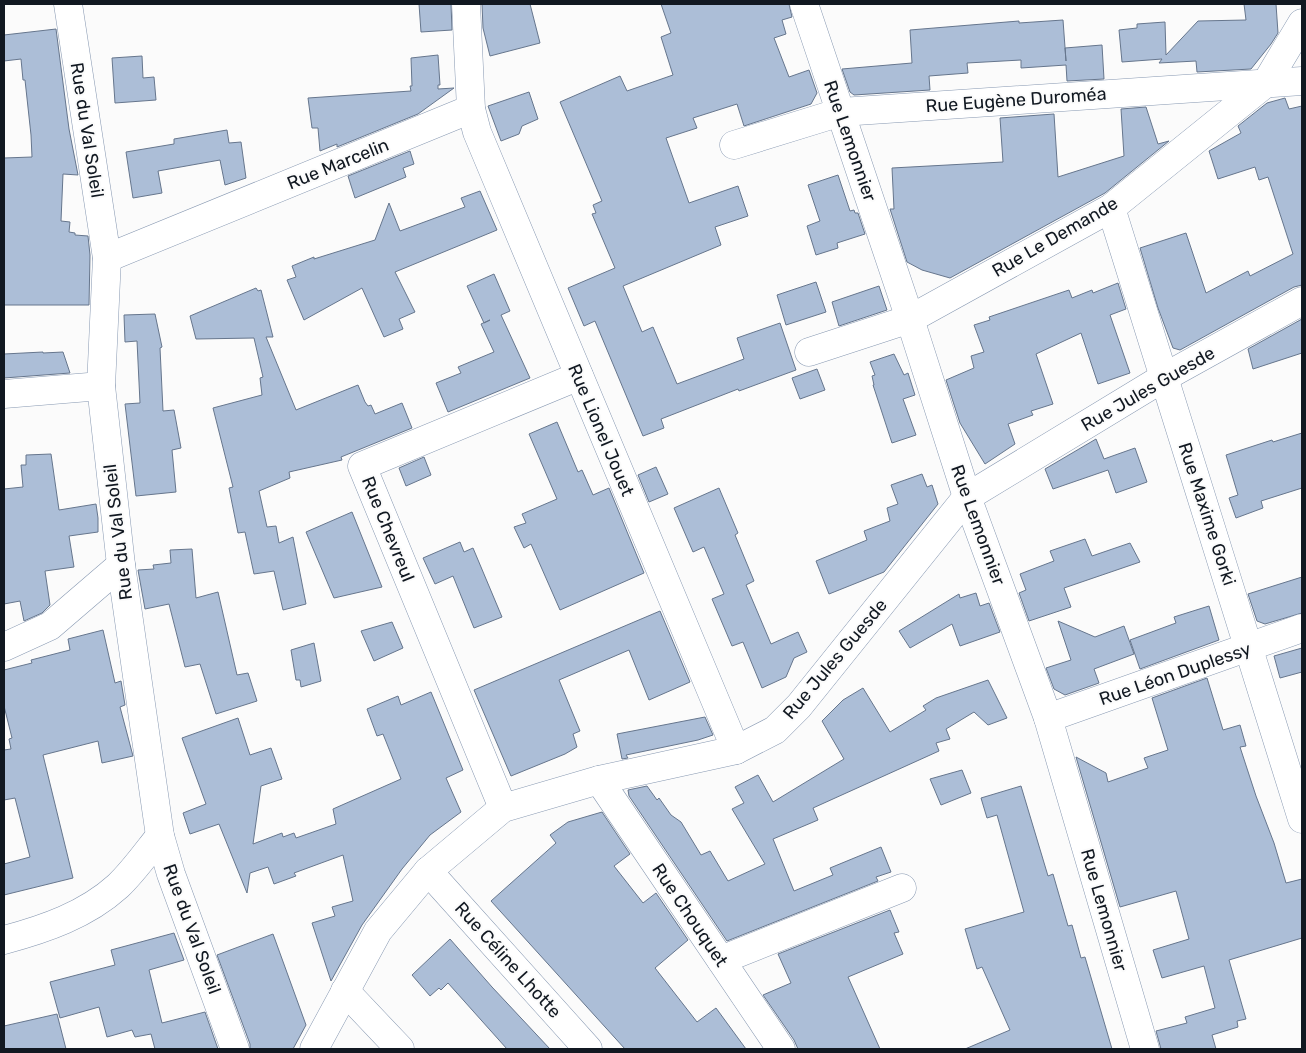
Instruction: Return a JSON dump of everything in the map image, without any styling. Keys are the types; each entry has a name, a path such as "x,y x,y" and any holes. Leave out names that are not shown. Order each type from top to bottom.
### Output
{"street":[{"name":"Rue du Val Soleil","path":"68,4 106,258 101,386 121,565 160,836 171,874 235,1049"},
{"path":"466,4 471,109"},
{"name":"Rue Lemonnier","path":"804,4 910,319 967,497 1048,718 1145,1049"},
{"name":"Rue Le Demande","path":"809,352 910,319 1111,208 1266,84 1302,23"},
{"name":"Rue Eugène Duroméa","path":"734,145 841,112 1302,81"},
{"name":"Rue Marcelin","path":"106,258 471,109"},
{"name":"Rue Lionel Jouet","path":"471,109 477,132 736,750"},
{"name":"Rue Maxime Gorki","path":"1111,208 1302,819"},
{"name":"Rue Jules Guesde","path":"314,1049 378,931 428,871 502,808 600,780 736,750 775,730 800,706 967,497 1163,378 1302,301"},
{"name":"Rue Chevreul","path":"502,808 362,466 579,376"},
{"path":"4,394 101,386"},
{"path":"4,647 50,626 121,565"},
{"name":"Rue Léon Duplessy","path":"1048,718 1302,628"},
{"name":"Rue Chouquet","path":"600,780 781,1049"},
{"path":"4,940 32,932 79,914 118,886 160,836"},
{"name":"Rue Céline Lhotte","path":"428,871 588,1049"},
{"path":"721,960 902,888"},
{"path":"345,990 400,1049"}],"building":[{"path":"419,4 451,4 452,30 421,32"},
{"path":"482,4 530,4 540,43 490,56 483,28"},
{"path":"661,4 789,4 792,17 782,20 786,34 774,38 789,77 809,70 817,93 811,104 744,126 737,104 693,118 697,128 666,138 689,203 738,186 748,216 715,227 721,245 623,286 642,332 653,327 677,384 744,359 737,338 780,323 796,370 739,391 738,389 661,419 664,428 643,436 595,321 584,326 568,288 615,268 592,214 596,213 593,205 602,201 560,102 620,76 627,91 673,75 661,37 671,33"},
{"path":"1244,4 1276,4 1278,33 1251,69 1197,72 1196,61 1159,63 1162,59 1122,62 1119,30 1137,28 1137,24 1165,22 1166,55 1198,21 1246,20"},
{"path":"1063,20 1065,48 1102,45 1104,79 1067,81 1066,65 1021,68 1021,60 967,63 968,73 929,76 930,90 854,95 850,92 842,69 912,63 910,30 1019,21 1019,23"},
{"path":"56,29 69,129 78,175 63,174 61,221 70,222 69,232 75,233 75,235 88,236 90,255 89,305 4,305 4,158 32,157 25,80 23,80 21,59 4,61 4,35"},
{"path":"438,55 440,85 438,85 438,89 454,88 418,114 337,147 337,144 320,151 318,128 312,128 308,98 411,91 411,58"},
{"path":"142,56 143,78 154,77 156,100 115,103 112,58"},
{"path":"529,92 538,119 522,126 519,134 501,141 488,106"},
{"path":"1285,98 1289,109 1302,106 1302,285 1294,287 1180,350 1173,348 1158,308 1140,248 1186,233 1206,293 1248,271 1250,276 1293,254 1268,177 1259,180 1255,167 1218,179 1209,151 1241,133 1238,126 1267,103"},
{"path":"1146,107 1158,144 1169,141 1105,193 950,278 922,270 907,262 890,209 894,209 892,168 1003,162 1000,118 1054,114 1058,177 1124,156 1121,109"},
{"path":"227,130 229,143 241,142 246,178 225,185 220,160 158,171 162,193 133,198 126,152 174,144 174,139"},
{"path":"410,151 414,164 403,168 406,177 355,198 348,176"},
{"path":"838,175 850,211 854,210 855,213 858,213 865,234 837,243 838,248 816,255 807,226 820,221 808,185"},
{"path":"480,191 497,230 395,272 415,312 399,319 403,329 384,337 362,288 304,320 287,280 296,277 292,266 314,257 314,259 375,240 389,203 400,231 465,207 461,198"},
{"path":"494,274 510,311 501,315 530,378 448,412 436,383 461,373 458,367 494,352 481,324 484,323 467,286"},
{"path":"816,282 826,312 786,325 777,295"},
{"path":"1118,283 1126,309 1110,315 1130,373 1098,384 1081,333 1036,354 1053,404 1031,411 1033,415 1008,424 1015,444 985,464 960,423 946,380 974,368 971,356 984,352 974,325 990,320 989,317 1069,290 1072,298 1092,290 1093,293"},
{"path":"879,286 887,310 839,326 832,302"},
{"path":"256,288 258,291 261,290 273,337 266,337 296,410 358,385 365,402 368,406 371,405 375,414 402,403 412,428 341,457 342,460 289,472 290,478 259,491 267,527 276,526 279,543 293,537 306,604 283,610 274,571 254,574 245,532 238,533 229,488 233,487 213,408 262,395 260,378 263,377 254,338 196,339 190,316"},
{"path":"155,314 162,347 160,348 163,411 174,410 181,448 172,450 176,492 136,496 125,404 140,403 137,341 125,342 124,315"},
{"path":"1302,319 1302,353 1253,369 1248,349"},
{"path":"63,352 70,373 4,378 4,354"},
{"path":"894,354 904,375 908,373 915,395 903,399 916,435 892,443 873,385 872,376 875,375 870,362"},
{"path":"817,369 825,390 800,399 792,378"},
{"path":"557,422 578,472 582,470 593,495 609,488 644,573 560,610 531,544 524,548 514,527 526,523 522,514 557,499 529,434"},
{"path":"1302,433 1302,488 1261,501 1263,508 1236,518 1229,498 1238,495 1226,455 1272,440 1273,442"},
{"path":"1096,439 1104,459 1135,448 1147,482 1116,493 1108,470 1053,489 1045,469"},
{"path":"51,454 59,510 96,504 98,532 69,536 74,567 45,571 50,605 42,613 24,621 20,601 4,604 4,489 23,487 21,465 26,465 26,455"},
{"path":"424,457 431,475 406,486 399,468"},
{"path":"656,467 668,494 649,502 638,475"},
{"path":"922,474 927,487 932,485 938,504 884,572 829,594 816,561 867,540 864,531 890,521 887,508 898,504 891,485"},
{"path":"719,488 738,533 735,535 754,581 746,585 771,644 798,632 807,652 794,658 786,677 762,688 743,642 732,646 712,599 724,594 704,547 693,552 674,508"},
{"path":"352,512 382,587 334,598 306,532"},
{"path":"1085,539 1092,556 1130,543 1140,562 1064,588 1071,607 1029,621 1019,593 1026,590 1020,574 1054,561 1050,551"},
{"path":"460,542 464,552 473,548 502,617 474,628 453,576 435,584 423,558"},
{"path":"192,549 196,598 218,592 237,675 248,673 257,701 216,714 200,664 185,667 169,604 145,609 138,570 154,569 153,565 171,563 170,550"},
{"path":"1302,577 1302,613 1265,624 1257,621 1248,594"},
{"path":"976,593 980,606 989,603 1000,632 960,646 952,624 910,648 899,631 959,594 960,598"},
{"path":"1209,606 1219,640 1140,669 1130,640 1176,623 1174,617"},
{"path":"660,611 690,682 649,700 629,650 559,680 580,731 573,734 577,747 565,754 511,776 474,690"},
{"path":"1058,621 1095,637 1124,626 1134,654 1094,669 1099,683 1065,695 1054,689 1046,668 1071,660"},
{"path":"392,622 403,648 374,661 361,631"},
{"path":"103,630 115,683 121,681 125,705 120,707 133,756 102,763 98,741 43,755 73,878 4,895 4,864 30,857 15,798 4,800 4,750 11,749 9,739 12,738 4,706 4,670 32,663 31,660 70,650 68,639"},
{"path":"314,643 321,681 301,687 300,680 296,680 291,650"},
{"path":"1302,648 1302,672 1280,678 1274,656"},
{"path":"1207,678 1223,730 1240,725 1246,746 1240,747 1286,883 1302,879 1302,938 1229,960 1246,1019 1237,1021 1238,1027 1212,1035 1216,1049 1161,1049 1156,1031 1187,1023 1185,1017 1215,1008 1204,966 1162,978 1153,950 1189,939 1176,891 1120,907 1076,757 1106,773 1108,782 1148,768 1144,758 1168,750 1152,698"},
{"path":"988,680 1007,718 988,725 974,712 946,729 950,739 936,743 939,751 813,808 818,820 773,839 794,891 833,875 830,868 881,847 891,872 876,877 878,881 727,941 629,796 628,790 647,786 657,800 659,798 671,815 681,822 701,855 710,851 728,881 765,864 732,809 744,803 735,787 758,775 773,802 844,759 822,721 843,700 863,688 890,732 926,710 923,706 936,698"},
{"path":"431,692 463,770 446,778 461,812 430,835 402,869 362,925 331,981 312,923 335,916 332,907 353,901 343,855 294,873 296,876 274,884 268,867 250,873 247,893 219,824 190,834 183,813 206,804 182,738 238,718 250,755 271,748 282,779 261,786 253,844 282,833 283,837 294,833 296,838 336,824 333,809 401,779 383,734 377,736 367,709 398,696 401,705"},
{"path":"705,717 713,735 698,740 626,755 628,758 622,759 617,734"},
{"path":"962,770 971,793 941,805 930,779"},
{"path":"1021,786 1048,876 1053,874 1068,926 1072,925 1081,958 1085,957 1112,1049 965,1049 1010,1030 982,967 977,969 965,929 1024,912 997,815 987,818 981,798"},
{"path":"602,812 630,854 614,866 643,903 656,893 688,940 655,968 697,1022 716,1008 746,1049 625,1049 491,901 556,843 550,835 568,822"},
{"path":"890,910 899,932 894,933 903,954 848,977 880,1049 798,1049 794,1040 763,995 791,983 778,954"},
{"path":"174,933 184,960 149,970 162,1023 205,1012 218,1049 155,1049 151,1034 135,1037 132,1030 107,1037 99,1007 60,1018 50,982 115,965 111,950"},
{"path":"273,934 306,1025 293,1049 250,1049 250,1044 217,955"},
{"path":"450,939 550,1049 507,1049 448,983 441,990 439,988 430,996 412,975"},
{"path":"57,1014 66,1049 4,1049 4,1026"}]}
